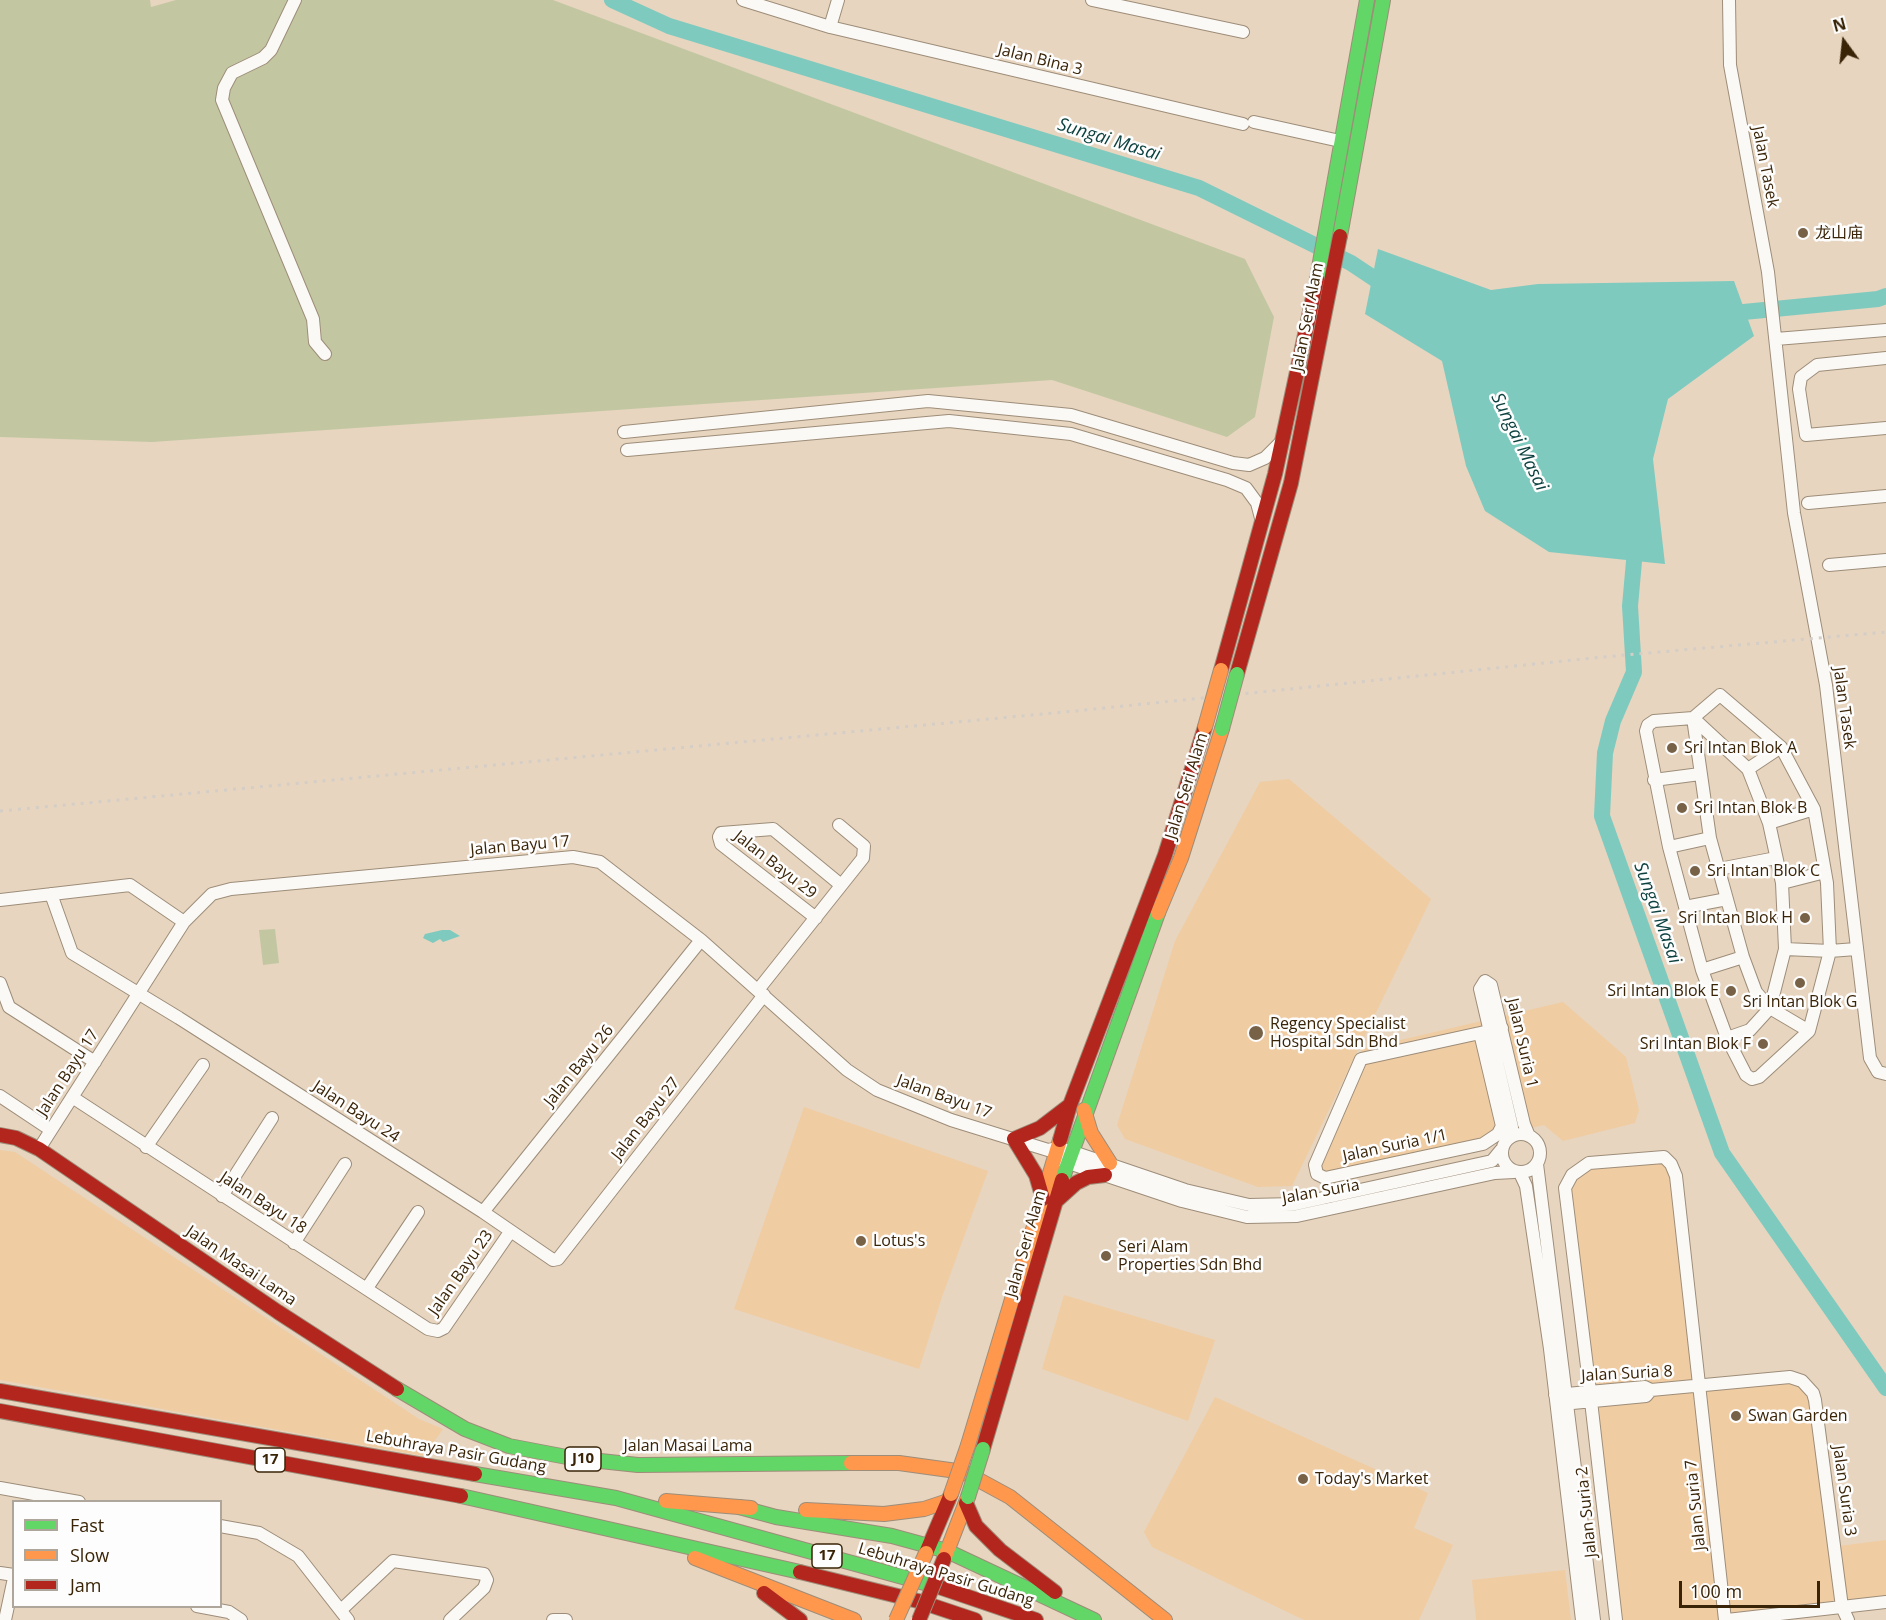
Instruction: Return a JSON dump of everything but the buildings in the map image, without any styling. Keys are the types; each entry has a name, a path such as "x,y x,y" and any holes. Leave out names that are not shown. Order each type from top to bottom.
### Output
{"main road":[{"path":"1360,0 1361,38"},
{"name":"Jalan Seri Alam","path":"919,1620 967,1500 983,1449 1049,1201 1070,1105 1166,855 1205,727 1262,523 1283,439 1317,271 1367,0"},
{"name":"Jalan Seri Alam","path":"1059,1154 1084,1110 1181,858 1222,729 1291,483 1334,273 1383,0"},
{"path":"1376,39 1389,0"},
{"path":"1070,1105 1040,1128 1014,1139 1036,1174 1049,1201 1076,1183 1108,1169 1084,1110"},
{"name":"Jalan Masai Lama","path":"0,1135 16,1138 39,1149 278,1312 423,1406 465,1429 509,1446 572,1458 638,1465 899,1463 964,1472 1010,1497 1165,1620"},
{"name":"Jalan Seri Alam","path":"896,1620 950,1497 1049,1201"},
{"name":"Lebuhraya Pasir Gudang","path":"0,1391 616,1498 926,1583 1036,1620"},
{"name":"Lebuhraya Pasir Gudang","path":"0,1411 450,1492 633,1536 707,1549 918,1601 975,1620"},
{"path":"616,1498 884,1514 924,1509 950,1497"},
{"path":"967,1500 976,1526 1000,1550 1091,1619"},
{"path":"739,1507 946,1555 1091,1619"},
{"path":"633,1536 854,1620"},
{"path":"714,1565 761,1590 800,1620"}],"street":[{"path":"295,0 271,50 263,58 232,73 224,88 222,100 313,319 315,342 326,354"},
{"name":"Jalan Bina 3","path":"743,0 830,27 1248,123 1340,141"},
{"path":"830,27 838,0"},
{"path":"1092,0 1243,32"},
{"name":"Jalan Tasek","path":"1729,0 1730,65 1770,284 1794,513 1826,685 1870,1058 1878,1072 1886,1074"},
{"path":"1776,339 1886,330"},
{"path":"1886,358 1817,365 1801,377 1799,389 1806,435 1886,428"},
{"path":"624,432 928,401 1071,415 1233,463 1249,465 1265,458 1283,439"},
{"path":"627,450 949,421 1071,434 1227,480 1246,489 1257,504 1262,523"},
{"path":"1808,503 1886,496"},
{"path":"1829,565 1886,560"},
{"path":"1724,696 1781,747 1814,810 1825,872 1830,951 1809,1031 1759,1077 1752,1080 1746,1075 1727,1038 1702,970 1669,847 1654,780 1648,725 1654,722 1693,718 1714,698 1724,696"},
{"path":"1693,718 1748,769 1769,823 1782,883 1785,949 1770,1008 1750,1030 1727,1038"},
{"path":"1693,718 1710,838 1743,957 1756,992 1770,1008 1809,1031"},
{"path":"1748,769 1781,747"},
{"path":"1654,780 1700,774"},
{"path":"1769,823 1814,810"},
{"name":"Jalan Bayu 27","path":"553,1260 558,1259 863,858 866,850 862,843 839,825"},
{"name":"Jalan Bayu 29","path":"816,918 722,844 719,837 721,833 773,829 841,885"},
{"path":"1669,847 1710,838"},
{"name":"Jalan Bayu 17","path":"39,1149 184,922 212,894 231,889 573,857 600,862 700,940 847,1070 877,1090 951,1120 1059,1154"},
{"path":"1719,869 1776,858"},
{"path":"1782,883 1825,872"},
{"path":"0,900 130,885 184,922"},
{"name":"Jalan Bayu 24","path":"51,894 72,954 139,993 483,1212 553,1260"},
{"path":"1685,907 1727,899"},
{"name":"Jalan Bayu 26","path":"483,1212 700,940"},
{"path":"1785,949 1830,951 1856,948"},
{"path":"1702,970 1743,957"},
{"path":"0,983 9,1006 95,1062"},
{"name":"Jalan Suria 1/1","path":"1490,1031 1502,1126 1498,1134 1483,1144 1325,1178 1317,1174 1315,1165 1361,1059 1490,1031"},
{"name":"Jalan Suria 1","path":"1490,1031 1529,1136"},
{"name":"Jalan Suria 1","path":"1490,1031 1512,1127 1508,1139"},
{"path":"146,1148 203,1065"},
{"path":"0,1096 51,1130"},
{"name":"Jalan Bayu 18","path":"72,1097 146,1148 428,1329 438,1331"},
{"path":"222,1196 272,1118"},
{"path":"1582,1620 1562,1399 1538,1164 1539,1146 1529,1136 1520,1134 1508,1139 1501,1150 1504,1163 1517,1172 1526,1186 1562,1399 1573,1443 1594,1620"},
{"path":"1427,1175 1451,1163 1455,1158 1454,1150"},
{"name":"Jalan Suria","path":"1059,1154 1185,1190 1249,1205 1296,1204 1492,1161 1501,1150"},
{"name":"Jalan Suria 2","path":"1616,1620 1565,1188 1572,1175 1590,1163 1664,1157"},
{"name":"Jalan Suria 7","path":"1664,1157 1671,1164 1676,1176 1726,1620"},
{"path":"294,1243 345,1164"},
{"path":"1517,1172 1527,1172 1538,1164"},
{"name":"Jalan Suria","path":"1108,1169 1182,1201 1247,1217 1297,1216 1495,1173 1517,1172"},
{"path":"367,1288 418,1212"},
{"name":"Jalan Bayu 23","path":"438,1331 448,1323 510,1232"},
{"name":"Jalan Suria 3","path":"1700,1386 1793,1377 1802,1381 1813,1393 1842,1607 1848,1620"},
{"name":"Jalan Suria 8","path":"1562,1399 1645,1387 1651,1390 1700,1386"},
{"path":"0,1488 27,1497 58,1500"},
{"path":"222,1526 259,1533 298,1556 344,1615 393,1561 484,1574 487,1581 484,1588 450,1620"},
{"path":"5,1620 12,1587"},
{"path":"1726,1620 1886,1602"},
{"path":"1838,1620 1842,1607"},
{"path":"208,1608 230,1612 241,1620"},
{"path":"553,1620 566,1620"}],"shaded area":[{"name":"Regency Specialist Hospital Sdn Bhd","path":"1289,779 1431,899 1292,1186 1258,1187 1125,1139 1117,1125 1175,941 1260,782"},
{"path":"1563,1002 1626,1057 1639,1110 1635,1123 1563,1141 1544,1125 1315,1177 1311,1165 1362,1049"},
{"name":"Lotus's","path":"804,1107 988,1171 942,1297 919,1369 734,1309"},
{"path":"0,1150 15,1152 419,1419 443,1429 424,1456 0,1380"},
{"path":"1674,1162 1703,1382 1795,1374 1812,1385 1839,1546 1886,1540 1886,1605 1756,1620 1612,1620 1562,1188 1581,1164"},
{"path":"1064,1295 1215,1340 1188,1421 1042,1369"},
{"path":"1215,1397 1428,1493 1414,1528 1453,1545 1419,1620 1304,1620 1152,1547 1144,1532"},
{"path":"1565,1570 1571,1620 1476,1620 1472,1580"}],"green space":[{"path":"0,0 150,0 151,7 176,0 553,0 1245,259 1274,317 1255,417 1227,437 1052,380 152,442 0,437"},
{"path":"275,929 279,963 263,965 259,930"}],"water":[{"path":"1378,249 1491,290 1538,284 1734,281 1754,336 1668,399 1653,459 1665,564 1549,552 1485,511 1466,466 1442,361 1365,314"},
{"path":"450,930 460,936 443,942 440,939 433,943 423,938 425,934"}],"waterway":[{"name":"Sungai Masai","path":"612,0 669,26 1199,188 1351,263 1390,289"},
{"path":"1723,314 1878,299 1886,296"},
{"name":"Sungai Masai","path":"1636,539 1630,606 1634,672 1613,721 1605,753 1602,816 1722,1153 1886,1388"}],"railway":[{"path":"0,811 1075,711 1603,657 1886,632"}],"traffic: fast":[{"path":"1317,279 1367,0"},
{"path":"1340,236 1383,0"},
{"path":"1222,729 1237,674"},
{"path":"1062,1180 1158,913"},
{"path":"397,1389 465,1429 509,1446 572,1458 638,1465 851,1463"},
{"path":"968,1497 983,1449"},
{"path":"475,1474 616,1498 939,1587"},
{"path":"461,1496 800,1572"},
{"path":"739,1507 776,1517 892,1536 947,1551 1094,1620"}],"traffic: slow":[{"path":"1205,727 1221,670"},
{"path":"1158,913 1181,858 1222,729"},
{"path":"1084,1110 1091,1133 1110,1163"},
{"path":"968,1445 1060,1140"},
{"path":"951,1494 968,1445"},
{"path":"851,1463 899,1463 964,1472 1010,1497 1165,1620"},
{"path":"944,1559 968,1497"},
{"path":"666,1501 751,1508"},
{"path":"806,1510 884,1514 924,1509 948,1501"},
{"path":"896,1620 926,1553"},
{"path":"695,1558 854,1620"}],"traffic: jam":[{"path":"1237,674 1291,483 1340,236"},
{"path":"1221,670 1275,474 1317,279"},
{"path":"1060,1140 1070,1105 1165,855 1205,727"},
{"path":"1043,1199 1036,1175 1014,1139 1040,1128 1070,1105"},
{"path":"0,1135 16,1138 39,1149 278,1312 397,1389"},
{"path":"1055,1202 1076,1183 1088,1177 1105,1175"},
{"path":"983,1449 1062,1180"},
{"path":"0,1391 475,1474"},
{"path":"0,1411 461,1496"},
{"path":"926,1553 951,1494"},
{"path":"966,1503 976,1526 1000,1550 1055,1592"},
{"path":"919,1620 944,1559"},
{"path":"800,1572 918,1601 975,1620"},
{"path":"939,1587 1036,1620"},
{"path":"764,1593 800,1620"}],"place":[{"name":"龙山庙","path":"1803,233"},
{"name":"Sri Intan Blok A","path":"1672,748"},
{"name":"Sri Intan Blok B","path":"1682,808"},
{"name":"Sri Intan Blok C","path":"1695,871"},
{"name":"Sri Intan Blok H","path":"1805,918"},
{"name":"Sri Intan Blok G","path":"1800,983"},
{"name":"Sri Intan Blok E","path":"1731,991"},
{"name":"Regency Specialist Hospital Sdn Bhd","path":"1256,1033"},
{"name":"Sri Intan Blok F","path":"1763,1044"},
{"name":"Lotus's","path":"861,1241"},
{"name":"Seri Alam Properties Sdn Bhd","path":"1106,1256"},
{"name":"Swan Garden","path":"1736,1416"},
{"name":"Today's Market","path":"1303,1479"}]}
